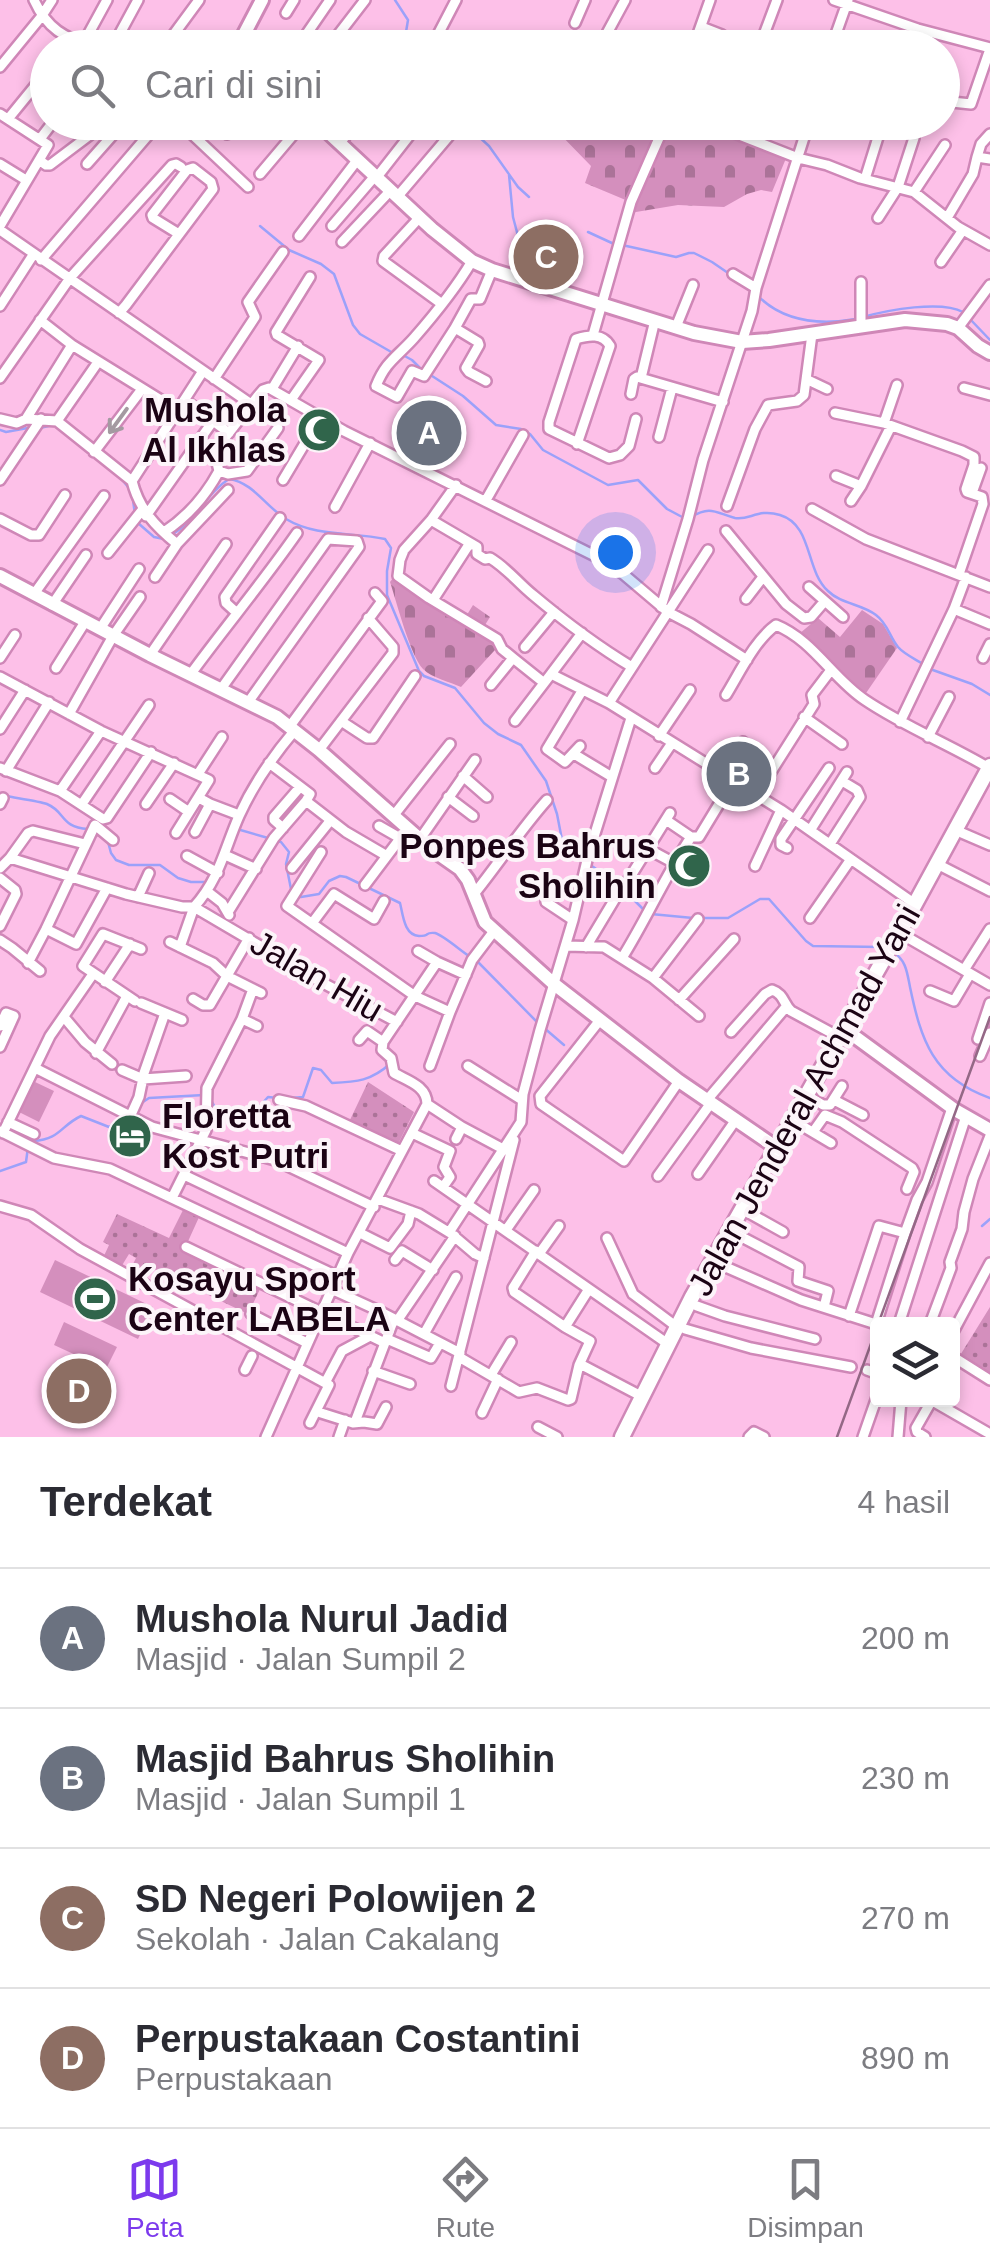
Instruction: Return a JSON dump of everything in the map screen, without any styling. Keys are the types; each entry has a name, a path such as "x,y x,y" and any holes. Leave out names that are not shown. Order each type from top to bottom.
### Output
{"main road":[{"name":"Jalan Jenderal Achmad Yani","path":"895,946 989,767"},
{"name":"Jalan Jenderal Achmad Yani","path":"622,1437 777,1148 944,868 990,783"},
{"name":"Jalan Jenderal Achmad Yani","path":"632,1437 668,1344 696,1306 736,1234 806,1128 814,1099 845,1035"}],"street":[{"path":"34,0 56,30"},
{"path":"30,30 52,0"},
{"path":"95,30 107,0"},
{"path":"122,30 138,0"},
{"path":"177,30 199,0"},
{"path":"246,30 262,0"},
{"path":"286,13 294,0"},
{"path":"309,30 330,0"},
{"path":"342,30 365,0"},
{"path":"440,30 456,0"},
{"path":"575,23 585,0"},
{"path":"609,30 625,0"},
{"path":"699,30 710,0"},
{"path":"765,30 776,0"},
{"path":"834,0 927,30"},
{"path":"838,30 848,2"},
{"path":"704,28 710,30"},
{"path":"0,67 30,31"},
{"path":"960,40 990,48 971,104 960,103"},
{"path":"30,89 4,116 30,133"},
{"path":"947,218 973,174 981,144 990,134"},
{"path":"41,140 44,142 39,160 0,226 37,258 251,404"},
{"path":"39,160 50,165 83,140"},
{"path":"87,164 108,140"},
{"path":"0,306 37,258 143,140"},
{"path":"198,140 248,187"},
{"path":"260,174 289,140"},
{"path":"337,140 472,261 676,327 742,342 812,334 861,321 964,321 990,284"},
{"path":"332,226 405,140"},
{"path":"342,242 444,140"},
{"path":"593,335 631,202 658,140"},
{"path":"752,140 798,158 914,192 990,246"},
{"path":"665,609 703,460 804,140"},
{"path":"865,179 877,140"},
{"path":"878,218 898,187 913,140"},
{"path":"914,192 945,146"},
{"path":"977,157 990,159"},
{"path":"299,236 358,159"},
{"path":"0,164 26,180"},
{"path":"0,378 70,278 172,165 181,167"},
{"path":"119,313 179,234 213,188 194,168 187,170 152,216 179,234"},
{"path":"420,217 383,261 442,304"},
{"path":"940,262 963,230"},
{"path":"214,379 254,318 248,302 284,252"},
{"path":"472,261 442,304 392,357 376,386 397,397 412,372 422,377 471,299 480,299 492,270"},
{"path":"733,274 755,291"},
{"path":"291,400 320,360 276,331 310,277"},
{"path":"861,282 861,321"},
{"path":"676,327 693,285"},
{"path":"40,320 98,362 178,410"},
{"path":"641,378 655,320"},
{"path":"964,321 978,346 990,352"},
{"path":"456,328 480,345 466,368 486,382"},
{"path":"727,506 768,404 800,400 804,395 812,334"},
{"path":"577,444 610,346 605,339 593,335 576,339 549,422 552,431 577,444 609,458 620,455 629,446 636,419"},
{"path":"0,419 17,423 26,419 72,345"},
{"path":"272,388 298,346"},
{"path":"26,419 39,424 56,421 98,362"},
{"path":"132,481 204,371"},
{"path":"631,394 634,379 641,378 723,402"},
{"path":"808,380 826,389"},
{"path":"851,501 862,486 888,424 897,385"},
{"path":"155,578 170,537 219,471 214,455 217,448 263,390 272,388 320,418 597,557 665,609 747,660"},
{"path":"659,437 672,388"},
{"path":"964,388 990,396"},
{"path":"94,452 142,389"},
{"path":"184,400 229,434"},
{"path":"835,412 888,424 962,451 973,456 981,468 966,487 967,492 982,497 983,504 954,609 900,722"},
{"path":"283,480 320,418"},
{"path":"56,421 132,481 141,514 170,537"},
{"path":"108,553 213,421"},
{"path":"0,480 39,424"},
{"path":"219,471 248,471 278,428"},
{"path":"486,500 523,435"},
{"path":"335,508 370,443"},
{"path":"836,476 862,486"},
{"path":"456,485 404,550 398,576 498,640 513,658 609,703 794,818 915,904"},
{"path":"170,537 228,490"},
{"path":"0,519 38,536 66,495"},
{"path":"34,594 104,496"},
{"path":"812,510 866,540 990,587"},
{"path":"237,612 224,599 280,518"},
{"path":"431,520 478,547 478,554 499,563 528,592 632,667"},
{"path":"271,531 290,544"},
{"path":"726,531 786,604 806,619 824,602"},
{"path":"190,675 298,533"},
{"path":"221,688 328,539 357,541 359,546 248,702"},
{"path":"433,600 470,542"},
{"path":"150,655 226,544"},
{"path":"609,703 665,609 708,550"},
{"path":"52,605 86,555"},
{"path":"252,558 270,570"},
{"path":"70,714 139,569"},
{"path":"746,599 763,577"},
{"path":"2,582 34,594 293,728 394,816 404,833"},
{"path":"234,585 250,596"},
{"path":"809,587 843,617"},
{"path":"172,1198 206,1130 206,1095 257,991 175,945 194,907 208,892 239,815 270,763 382,602 375,592"},
{"path":"106,633 140,597"},
{"path":"786,604 776,618 777,625 806,644 862,698 989,767"},
{"path":"954,609 990,624"},
{"path":"525,647 554,612"},
{"path":"319,750 394,650 368,618"},
{"path":"56,668 85,622"},
{"path":"726,696 747,660 777,625"},
{"path":"515,722 572,653 582,633"},
{"path":"0,658 16,635"},
{"path":"983,658 990,644"},
{"path":"491,685 513,658"},
{"path":"756,794 814,703 812,695 832,670"},
{"path":"341,722 372,739 414,676"},
{"path":"0,677 101,731 210,781 176,833"},
{"path":"0,730 25,690"},
{"path":"659,736 690,690"},
{"path":"582,691 547,749 565,762 577,750 612,776"},
{"path":"928,737 949,697"},
{"path":"49,702 3,770 60,791 100,818 107,818 150,752"},
{"path":"82,804 149,705"},
{"path":"451,1386 540,1030 631,718"},
{"path":"804,718 842,744"},
{"path":"60,791 101,731"},
{"path":"198,774 222,737"},
{"path":"721,773 744,742"},
{"path":"654,768 672,743"},
{"path":"394,816 450,744"},
{"path":"420,839 474,760"},
{"path":"146,804 174,763"},
{"path":"228,912 273,840 310,794 270,763"},
{"path":"787,848 780,842 830,768"},
{"path":"463,776 487,797"},
{"path":"811,829 844,776 860,797 830,844"},
{"path":"627,882 668,817 691,837 699,837 733,781"},
{"path":"282,828 274,817 300,787"},
{"path":"448,797 473,816"},
{"path":"199,798 239,815"},
{"path":"170,799 189,812"},
{"path":"474,894 547,800"},
{"path":"306,801 330,821 387,856"},
{"path":"194,832 210,804"},
{"path":"754,866 781,810"},
{"path":"292,868 330,821"},
{"path":"28,963 92,829 96,825 114,840"},
{"path":"379,826 420,839 460,869 482,918 554,984 679,1081 777,1148"},
{"path":"0,868 33,831 85,844"},
{"path":"366,885 404,833"},
{"path":"962,833 990,845"},
{"path":"622,958 691,837"},
{"path":"648,848 674,863"},
{"path":"321,852 288,907 415,996 450,1012"},
{"path":"226,855 256,868"},
{"path":"186,856 216,872"},
{"name":"Jalan Hiu","path":"10,858 107,888 194,907 322,983 397,1022"},
{"path":"810,918 831,894 850,859"},
{"path":"944,868 990,890"},
{"path":"138,896 149,874"},
{"path":"0,878 16,894 0,926"},
{"path":"46,929 76,944 107,888"},
{"path":"208,892 222,903 238,930"},
{"path":"586,947 619,892"},
{"path":"313,922 332,895 374,919 384,901"},
{"path":"546,902 574,920"},
{"path":"653,978 698,919"},
{"path":"930,990 954,1001 990,929"},
{"path":"430,1066 474,958 494,931"},
{"path":"141,949 102,935 83,966 134,1000 182,1020"},
{"path":"193,1000 208,1006 249,938"},
{"path":"679,1000 734,939"},
{"path":"0,940 40,972"},
{"path":"106,982 130,944"},
{"path":"566,946 604,947 653,978 699,1016"},
{"path":"895,946 967,972 990,985"},
{"path":"418,950 466,975"},
{"path":"266,1437 348,1253 427,1104 422,1089 394,1073 382,1050 383,1042 437,962"},
{"path":"93,974 53,1032 2,1132 61,1160 110,1169 338,1276"},
{"path":"731,1032 770,990 782,995 786,1007 798,1016 845,1035 990,1133 973,1179 951,1268"},
{"path":"96,1053 134,1000"},
{"path":"978,1039 990,1002"},
{"path":"658,1176 709,1102 786,1007"},
{"path":"0,1026 6,1013 14,1016 0,1047"},
{"path":"130,1116 165,1013"},
{"path":"64,1017 96,1053 112,1064"},
{"path":"242,1019 257,1026"},
{"path":"600,1020 540,1096 541,1104 624,1161 679,1081"},
{"path":"359,1040 367,1031 383,1042"},
{"path":"980,1056 990,1032"},
{"path":"468,1066 522,1111"},
{"path":"35,1068 152,1127 275,1160 376,1203 410,1211 452,1234 484,1258"},
{"path":"122,1070 142,1078 186,1076"},
{"path":"814,1099 827,1106 842,1086"},
{"path":"279,1100 306,1106 402,1151"},
{"path":"834,1100 864,1115"},
{"path":"427,1104 505,1150"},
{"path":"720,1264 801,1300 877,1324 905,1232 928,1182 952,1108"},
{"path":"832,1143 806,1128 825,1115 842,1122 912,1168 906,1190"},
{"path":"901,1317 966,1116"},
{"path":"698,1174 735,1121"},
{"path":"8,1122 34,1134"},
{"path":"456,1138 462,1126"},
{"path":"340,1437 396,1320 433,1270 469,1204 516,1132"},
{"path":"412,1133 450,1151 444,1167 450,1177 443,1187"},
{"path":"184,1175 348,1253"},
{"path":"434,1181 668,1344"},
{"path":"506,1230 534,1190"},
{"path":"0,1206 31,1215 80,1249 255,1350 329,1385 310,1423"},
{"path":"360,1233 390,1248 408,1224 410,1211"},
{"path":"749,1213 782,1232"},
{"path":"331,1289 424,1334 520,1392 537,1388 569,1400 590,1341 513,1291 559,1226"},
{"path":"850,1316 879,1226 905,1232"},
{"path":"736,1234 800,1266 798,1282 828,1291 824,1307"},
{"path":"607,1238 633,1294 681,1328 751,1348 851,1367"},
{"path":"186,1248 370,1336 431,1358 440,1344"},
{"path":"395,1260 402,1251 433,1270"},
{"path":"933,1317 959,1252"},
{"path":"960,1319 990,1264"},
{"path":"424,1334 456,1276"},
{"path":"566,1327 589,1288"},
{"path":"696,1306 815,1338"},
{"path":"250,1314 308,1342"},
{"path":"325,1383 342,1351 370,1336"},
{"path":"482,1413 510,1342"},
{"path":"245,1370 255,1350"},
{"path":"960,1361 990,1380"},
{"path":"580,1364 641,1396"},
{"path":"373,1372 410,1384"},
{"path":"318,1412 378,1424 386,1407"},
{"path":"863,1437 873,1407"},
{"path":"898,1437 901,1407"},
{"path":"925,1437 916,1428 928,1407"},
{"path":"944,1407 990,1434"},
{"path":"538,1427 558,1437"},
{"path":"748,1437 754,1432 764,1437"}],"green space":[{"path":"566,140 655,140 628,201 585,183 591,166"},
{"path":"662,140 745,140 787,156 772,192 747,194 724,207 678,205 630,213"},
{"path":"396,574 465,618 473,605 490,617 485,625 505,639 461,687 431,675 418,662 390,582"},
{"path":"862,610 883,624 897,648 864,696 799,634 818,618 840,637"},
{"path":"35,1082 54,1091 39,1122 19,1112"},
{"path":"368,1082 414,1112 397,1146 349,1122"},
{"path":"184,1208 200,1215 185,1248 262,1285 248,1314 152,1268 145,1283 128,1274 136,1258 129,1254 121,1267 103,1258 109,1245 103,1242 117,1214 169,1238"},
{"name":"Kosayu Sport Center LABELA","path":"55,1260 153,1307 138,1339 40,1292"},
{"path":"990,1307 990,1376 960,1355"},
{"path":"64,1322 117,1347 106,1369 54,1345"}],"waterway":[{"path":"395,0 408,20 406,30"},
{"path":"482,140 529,197"},
{"path":"509,175 513,217 528,274"},
{"path":"260,226 289,250 334,274 353,325 360,334 393,353"},
{"path":"588,232 614,244"},
{"path":"622,245 676,257 694,253 731,275"},
{"path":"757,295 779,311 803,319 856,319"},
{"path":"863,317 928,306 963,312"},
{"path":"969,318 990,340"},
{"path":"401,354 422,370"},
{"path":"429,374 463,396 496,425 521,429 543,450 608,485 638,480 667,509 684,518"},
{"path":"40,428 57,424"},
{"path":"0,430 33,427"},
{"path":"81,446 99,460"},
{"path":"120,477 132,492 135,515"},
{"path":"171,535 229,479 245,485 298,525 385,539 391,548 387,595 419,671 455,688 484,723 521,745 546,781 563,845 582,861"},
{"path":"691,517 709,511 735,518 772,513 791,520 804,538 815,572 828,591 876,615 898,647 923,664"},
{"path":"138,523 154,537 164,539"},
{"path":"930,669 990,695"},
{"path":"6,796 47,804 72,825 88,829"},
{"path":"237,829 268,838"},
{"path":"95,832 108,842 116,860 129,865 160,865 178,878 206,882"},
{"path":"275,841 289,852 286,864 291,889"},
{"path":"589,864 618,884 644,910"},
{"path":"296,895 319,894 329,881 346,877 400,903 405,924 414,935 435,933 469,956"},
{"path":"701,918 728,918 760,899 769,899 813,946 881,947"},
{"path":"651,914 693,918"},
{"path":"893,952 905,967 919,1024 933,1055 955,1080 990,1098"},
{"path":"476,960 537,1022"},
{"path":"543,1027 564,1045"},
{"path":"291,1098 303,1097 313,1068 321,1070 332,1083 341,1083 370,1077 391,1063"},
{"path":"143,1102 149,1098 204,1095"},
{"path":"210,1098 219,1115 251,1116 268,1097 278,1098"},
{"path":"33,1141 55,1135 81,1116 109,1127 124,1120"},
{"path":"0,1171 26,1162 28,1147"},
{"path":"982,1226 990,1219"}],"railway":[{"path":"837,1437 990,1017"}],"place":[{"name":"SD Negeri Polowijen 2","path":"546,257"},
{"name":"Mushola Al Ikhlas","path":"319,430"},
{"name":"Mushola Nurul Jadid","path":"429,433"},
{"name":"Masjid Bahrus Sholihin","path":"739,774"},
{"name":"Ponpes Bahrus Sholihin","path":"689,866"},
{"name":"Floretta Kost Putri","path":"130,1136"},
{"name":"Kosayu Sport Center LABELA","path":"95,1299"},
{"name":"Perpustakaan Costantini","path":"79,1391"}]}
